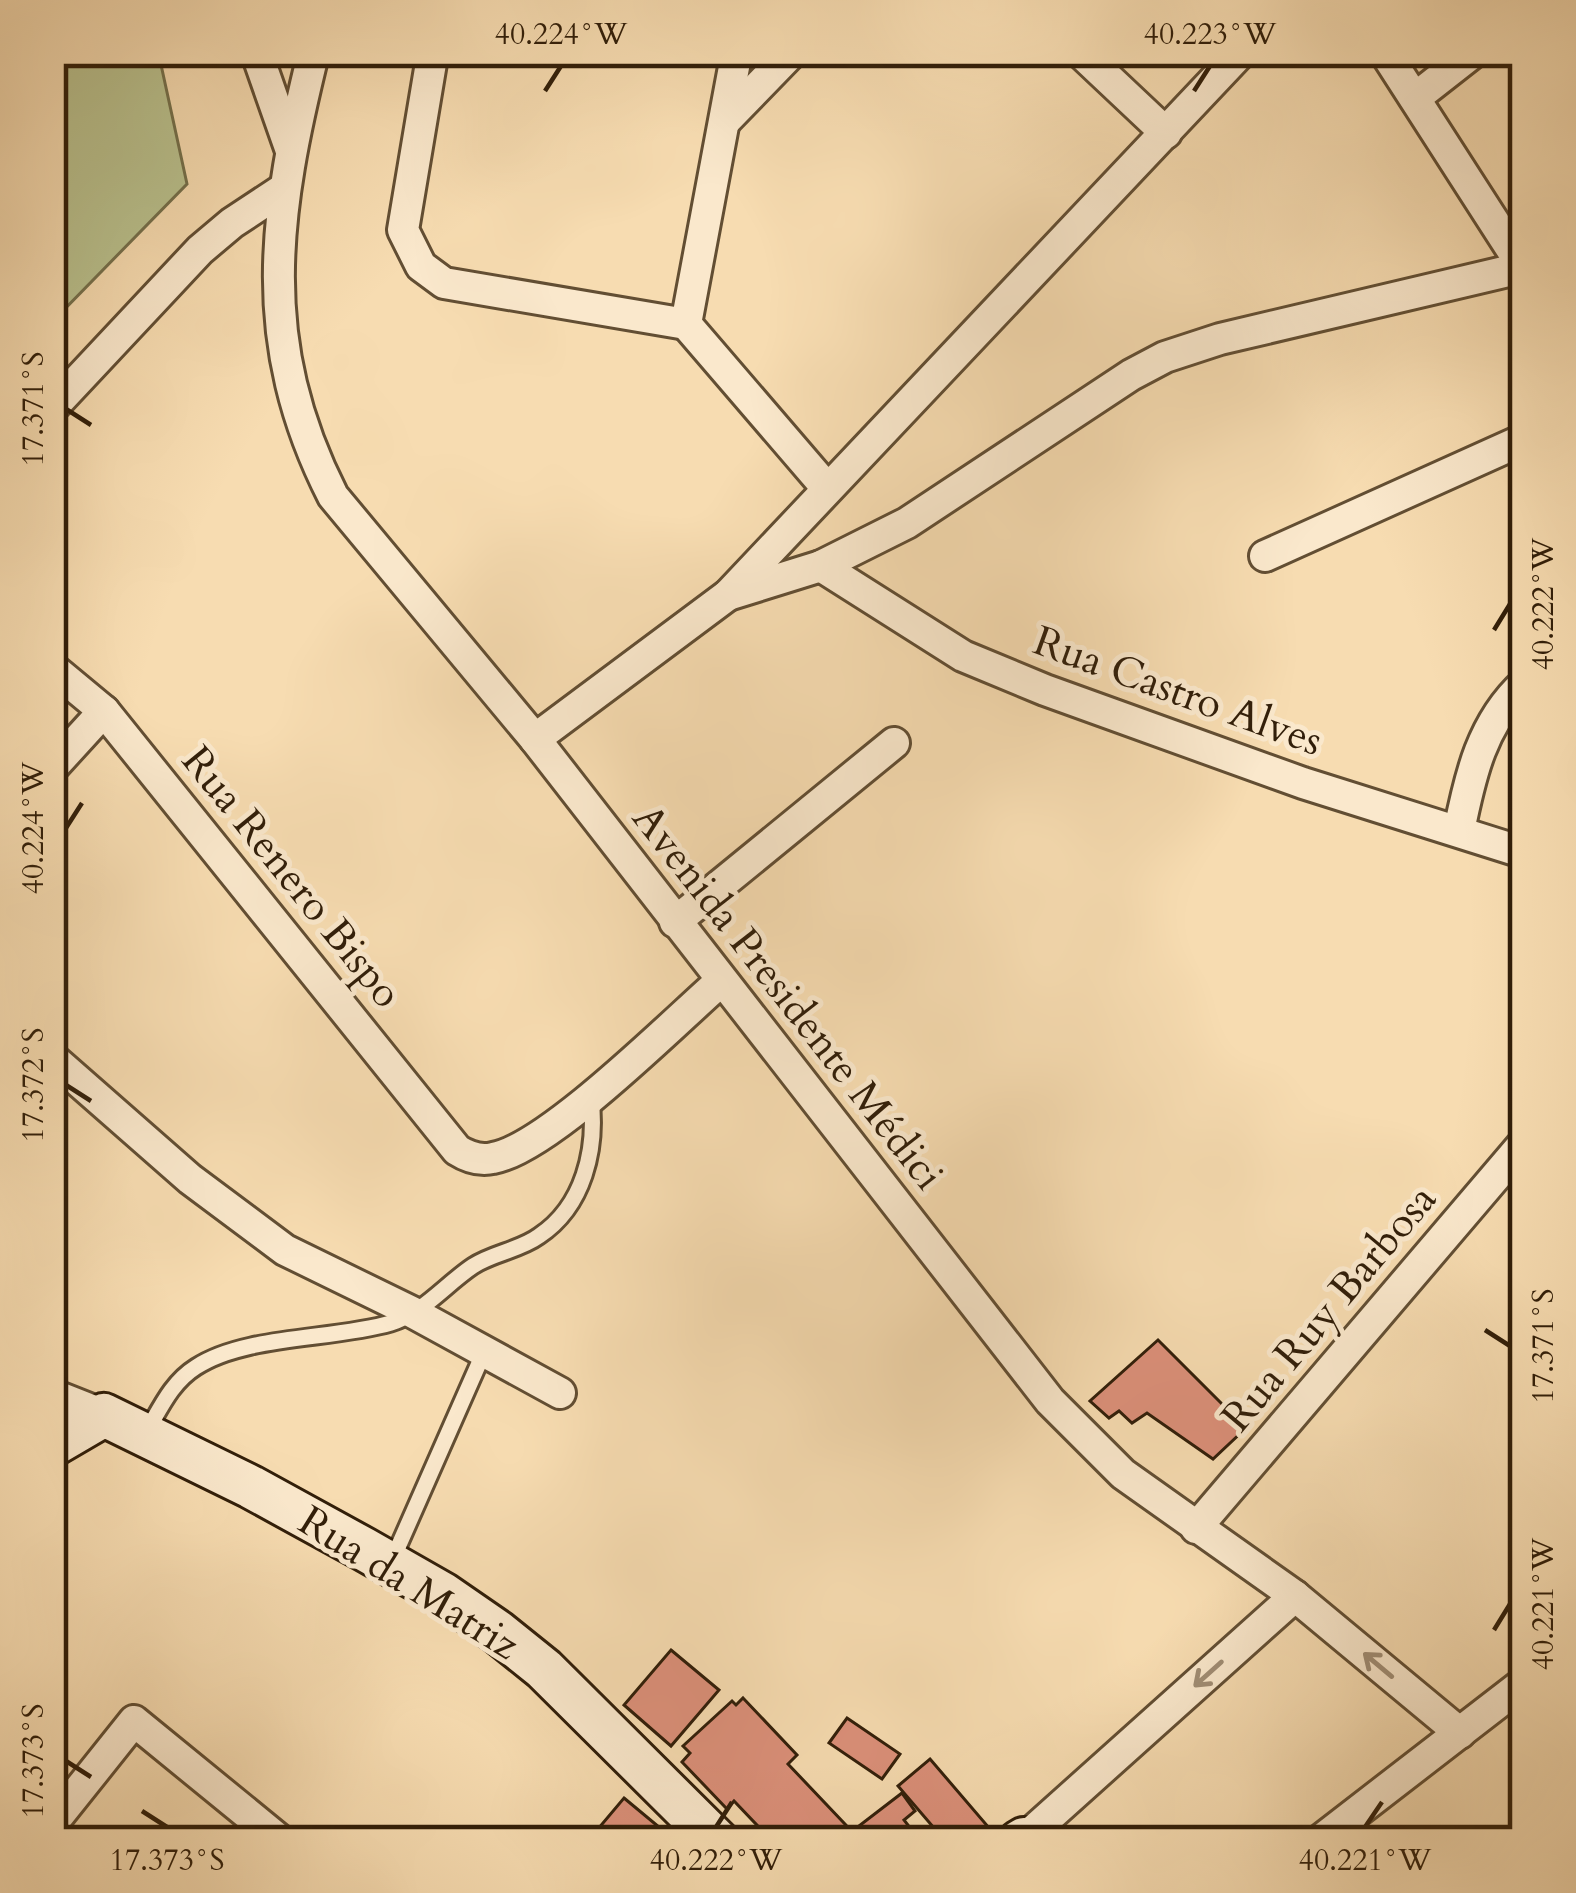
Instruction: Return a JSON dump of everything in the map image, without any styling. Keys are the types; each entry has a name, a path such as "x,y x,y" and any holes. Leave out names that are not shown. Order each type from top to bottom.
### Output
{"main road":[{"name":"Rua da Matriz","path":"104,1415 146,1433 443,1594 544,1670 718,1842"},
{"path":"51,1446 104,1415"}],"street":[{"path":"256,51 290,148"},
{"name":"Avenida Presidente Médici","path":"314,51 290,148 277,297 283,354 313,457 332,496 535,740 1050,1401 1123,1474 1295,1596 1460,1733"},
{"path":"433,51 403,230 421,266 444,283 686,324 826,488"},
{"path":"686,324 737,51"},
{"path":"726,119 793,51"},
{"path":"1079,51 1166,133"},
{"path":"535,740 728,595 1242,51"},
{"path":"728,595 821,566 907,523 1165,357 1220,339 1524,267 1384,51"},
{"path":"1415,98 1475,51"},
{"path":"51,410 200,250 285,188"},
{"path":"1265,556 1525,439"},
{"name":"Rua Castro Alves","path":"821,566 963,656 1045,690 1303,783 1525,853"},
{"name":"Rua Renero Bispo","path":"51,667 104,711 458,1150 478,1159 509,1152 591,1096"},
{"path":"1459,831 1468,785 1486,734 1525,683"},
{"path":"51,770 104,711"},
{"path":"675,922 894,743"},
{"path":"591,1096 721,981"},
{"path":"51,1057 190,1179 285,1250 560,1393"},
{"name":"Rua Ruy Barbosa","path":"1196,1528 1525,1142"},
{"name":"Rua da Matriz","path":"51,1394 104,1415"},
{"path":"1023,1841 1295,1596"},
{"path":"1318,1842 1525,1682"},
{"path":"51,1825 134,1720 282,1842"}],"lane":[{"path":"146,1433 175,1383 198,1365 259,1344 338,1336 397,1321 475,1265 538,1238 561,1218 593,1155 591,1096"},
{"path":"391,1564 484,1352"}],"green space":[{"path":"51,51 158,51 187,184 51,323"}],"building":[{"path":"1158,1340 1246,1428 1213,1459 1147,1413 1132,1423 1119,1411 1109,1418 1090,1401"},
{"path":"671,1650 719,1690 671,1746 624,1705"},
{"path":"743,1698 797,1755 788,1764 862,1842 773,1842 734,1801 727,1809 682,1762 690,1753 683,1746 732,1701 736,1705"},
{"path":"847,1718 900,1754 882,1779 829,1743"},
{"path":"930,1759 990,1829 975,1842 946,1842 898,1786"},
{"path":"902,1793 915,1811 904,1820 921,1842 865,1842 855,1829"},
{"path":"624,1798 677,1842 587,1842"},
{"path":"530,1828 546,1842 518,1842"}]}
